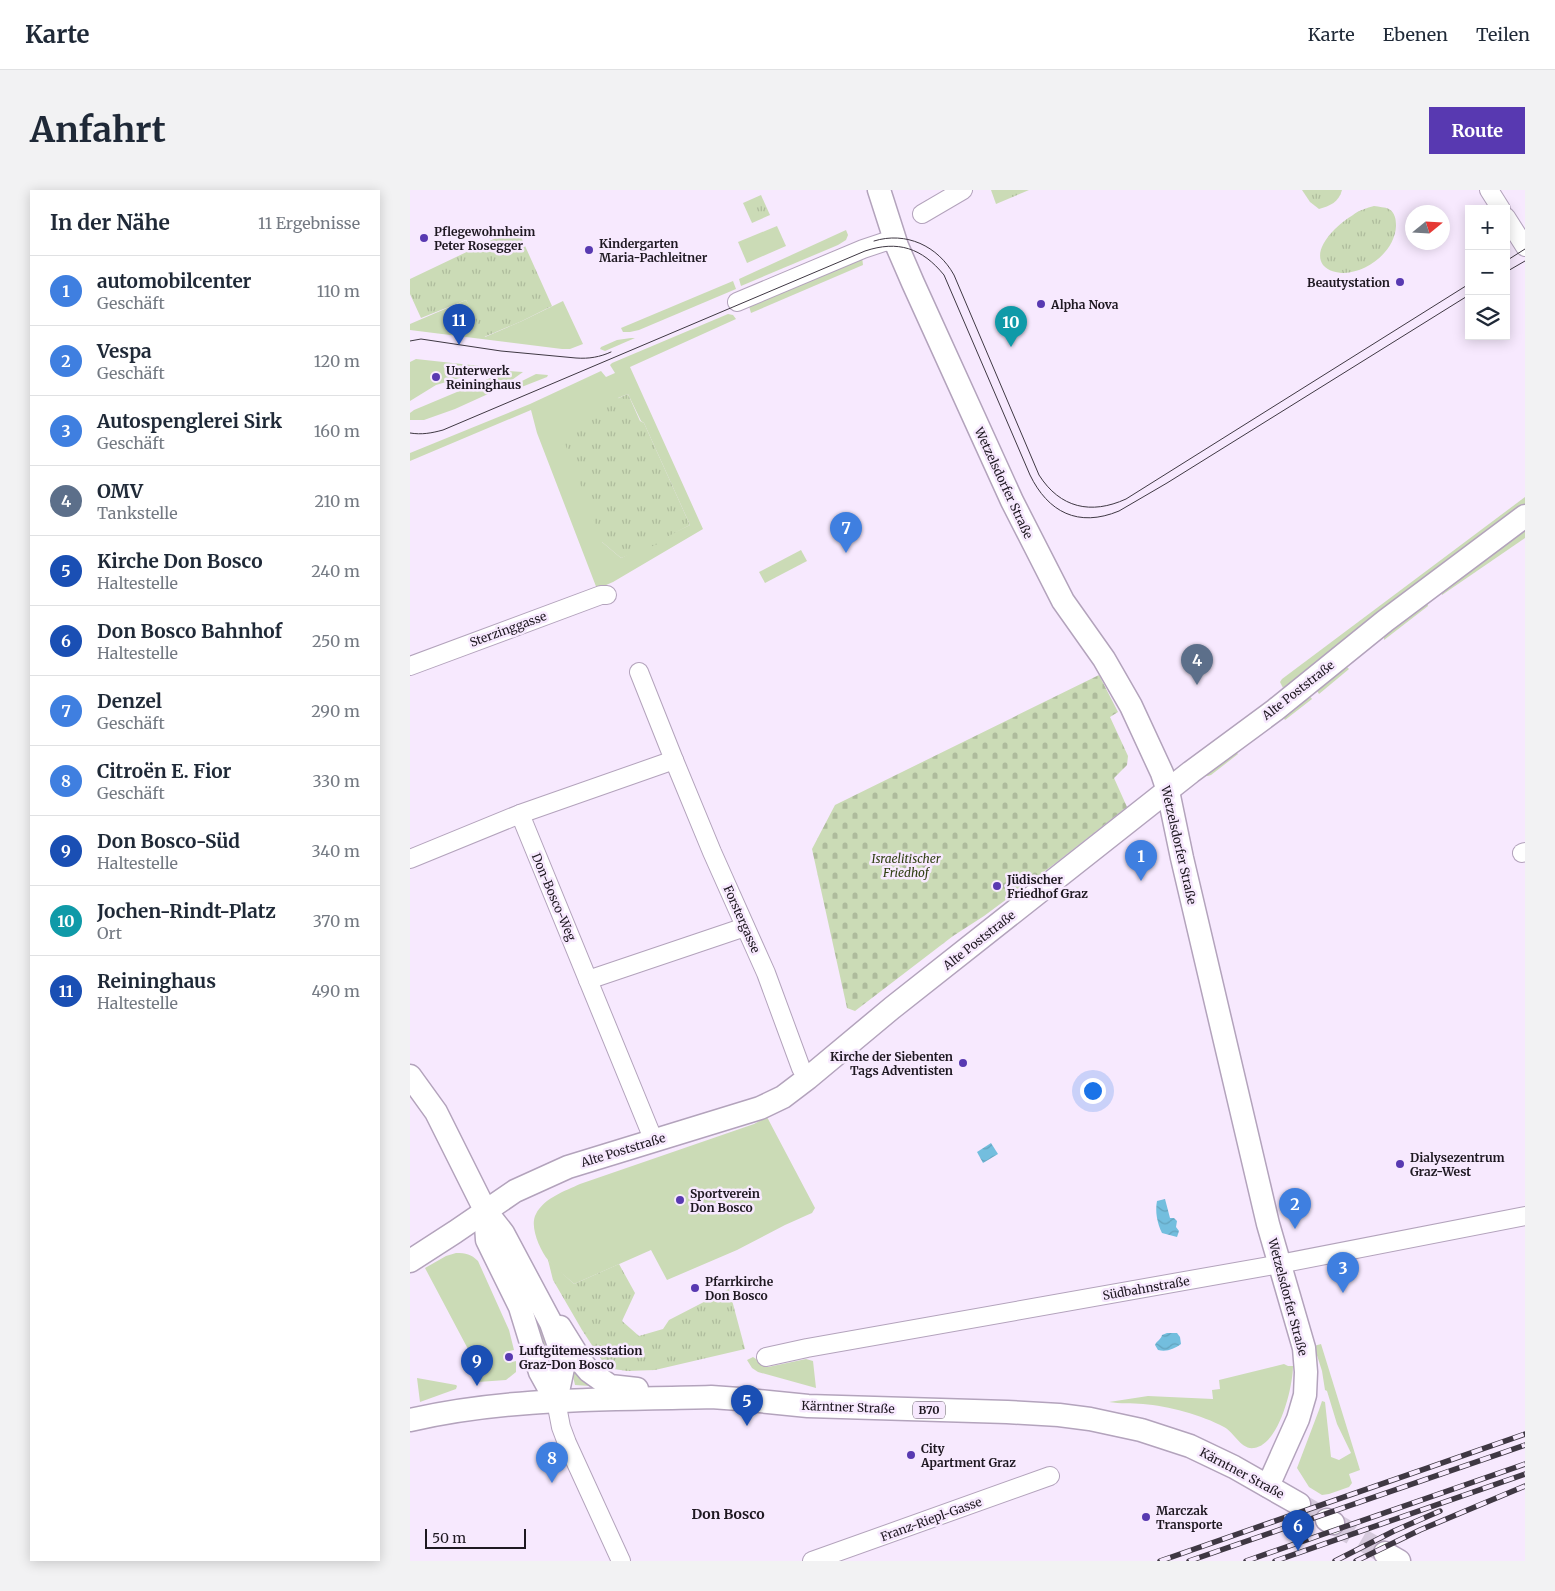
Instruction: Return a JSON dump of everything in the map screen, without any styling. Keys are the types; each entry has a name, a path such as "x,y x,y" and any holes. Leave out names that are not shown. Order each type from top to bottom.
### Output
{"main road":[{"name":"Wetzelsdorfer Straße","path":"879,190 896,241 935,334 1033,543 1063,601 1108,666 1131,706 1162,773 1168,791 1182,858 1278,1263 1304,1348 1305,1395 1298,1419 1268,1486"},
{"name":"Alte Poststraße","path":"410,1261 515,1191 568,1167 760,1108 783,1097 906,997 1274,710 1406,604 1525,516"},
{"path":"410,1076 436,1112 485,1210 503,1233 552,1323 563,1368 556,1401"},
{"path":"485,1210 487,1240 520,1307 540,1372 556,1401"},
{"path":"542,1305 556,1320 583,1364 589,1371 610,1386 711,1397"},
{"name":"Kärntner Straße","path":"410,1420 481,1407 556,1401 711,1397 808,1406 1059,1415 1090,1419 1140,1430 1184,1444 1225,1462 1299,1504"}],"street":[{"path":"922,214 963,190"},
{"path":"1489,190 1498,205"},
{"path":"1510,223 1525,247"},
{"path":"737,302 863,249 884,242 896,241"},
{"name":"Sterzinggasse","path":"410,666 601,595 607,595"},
{"name":"Forstergasse","path":"640,672 674,760 766,973 801,1068 808,1078"},
{"path":"410,859 520,814 674,760"},
{"name":"Don-Bosco-Weg","path":"520,814 654,1141"},
{"path":"588,980 745,928"},
{"name":"Südbahnstraße","path":"766,1357 806,1348 1278,1263 1525,1216"},
{"path":"556,1401 567,1443 621,1561"},
{"name":"Franz-Riepl-Gasse","path":"812,1561 1050,1476"}],"green space":[{"path":"991,190 1029,190 996,204"},
{"path":"1302,190 1342,190 1339,198 1334,203 1319,209 1310,202"},
{"path":"761,195 770,215 752,223 743,203"},
{"path":"1374,206 1389,209 1393,212 1395,219 1394,235 1391,244 1385,252 1371,264 1353,272 1338,273 1325,267 1320,258 1321,251 1328,237 1355,213"},
{"path":"777,226 786,246 747,263 738,242"},
{"path":"517,228 552,306 484,337 466,300 421,318 410,294 410,279"},
{"path":"846,230 848,235 846,240 838,245 741,286 739,279"},
{"path":"862,257 863,265 751,313 749,306"},
{"path":"733,281 736,289 639,330 623,332 621,328"},
{"path":"466,300 485,337 563,301 583,344 570,349 562,349 410,330 410,324"},
{"path":"728,314 733,315 736,319 630,367 703,529 613,582 597,589 537,433 531,410 410,461 410,453 530,404 601,371 606,377 615,373 610,365","holes":["628,394 641,421 644,423 690,525 621,558 602,542 618,398"]},
{"path":"635,338 605,351 600,349 617,340"},
{"name":"Unterwerk Reininghaus","path":"416,359 489,367 490,369 436,385 410,401 410,362"},
{"path":"507,371 523,372 499,389 455,409 424,420 410,420 410,413 414,410"},
{"path":"536,374 548,375 513,389 518,383"},
{"path":"628,394 640,421 644,423 690,525 659,541 658,544 621,558 602,542 564,441 574,417"},
{"path":"1525,497 1525,506 1283,688 1280,682 1282,679"},
{"path":"1525,530 1525,538 1442,595 1441,592"},
{"path":"801,550 807,561 765,583 759,572"},
{"path":"1427,603 1428,606 1384,640 1384,631"},
{"path":"1346,666 1349,669 1319,694 1316,689"},
{"name":"Israelitischer Friedhof","path":"1099,675 1118,712 1110,717 1128,756 1127,765 1114,778 1127,807 1057,862 984,916 953,936 855,1011 847,1008 812,849 835,805"},
{"path":"1309,695 1312,699 1285,720 1283,717"},
{"path":"1235,751 1238,754 1211,775 1205,776"},
{"name":"Sportverein Don Bosco","path":"767,1117 815,1208 812,1213 737,1250 667,1280 651,1250 574,1284 545,1256 536,1238 534,1219 540,1208 555,1196 580,1184 754,1124"},
{"path":"494,1241 542,1326 553,1363 546,1364"},
{"path":"456,1253 468,1254 478,1261 509,1330 514,1350 505,1352 508,1363 516,1361 516,1372 506,1380 478,1382 477,1366 425,1268 446,1256"},
{"path":"548,1260 574,1284 619,1264 635,1293 622,1321 639,1336 663,1329 669,1320 729,1289 745,1349 655,1370 627,1371 605,1365 553,1280"},
{"path":"1321,1344 1360,1470 1349,1474 1352,1483 1349,1487 1322,1495 1309,1487 1297,1468 1322,1401 1325,1402 1331,1457 1339,1460 1351,1453 1337,1424 1327,1391 1325,1390 1322,1371 1314,1346"},
{"path":"753,1357 768,1367 806,1359 813,1361 816,1388 758,1372 752,1368 747,1360"},
{"path":"1284,1364 1293,1366 1283,1414 1271,1437 1263,1444 1254,1448 1241,1444 1228,1429 1195,1415 1153,1405 1109,1402 1148,1396 1213,1399 1212,1390 1220,1389 1219,1380"},
{"path":"572,1372 576,1372 590,1386 575,1385"},
{"path":"417,1378 457,1386 456,1389 420,1402"}],"water":[{"path":"991,1143 998,1154 983,1163 977,1152"},
{"path":"1165,1199 1170,1218 1174,1218 1177,1221 1176,1227 1179,1231 1177,1237 1162,1233 1159,1225 1156,1213 1157,1201"},
{"path":"1177,1333 1181,1344 1170,1350 1158,1350 1155,1345 1162,1335"}],"tunnel":[{"path":"1299,1504 1327,1520"},
{"path":"1333,1523 1385,1553"}],"tram line":[{"path":"874,241 898,238 920,243 939,256 947,265 954,275 1039,475 1057,495 1077,505 1089,507 1101,507 1126,499 1465,287"},
{"path":"410,433 419,434 443,430 865,251 888,246 899,247 909,249 927,258 944,275 1037,488 1055,507 1078,517 1090,518 1119,511 1167,483 1465,297"},
{"path":"1510,258 1525,249"},
{"path":"1510,270 1525,261"},
{"path":"410,341 421,339 501,351 576,358 594,357 611,352"}],"railway":[{"path":"1160,1561 1525,1434"},
{"path":"1189,1561 1525,1445"},
{"path":"1246,1561 1525,1464"},
{"path":"1275,1561 1525,1474"},
{"path":"1356,1561 1420,1530 1525,1486"},
{"path":"1335,1561 1394,1531 1440,1511"}],"place":[{"name":"Pflegewohnheim Peter Rosegger","path":"424,238"},
{"name":"Kindergarten Maria-Pachleitner","path":"589,250"},
{"name":"Beautystation","path":"1400,282"},
{"name":"Alpha Nova","path":"1041,304"},
{"name":"Reininghaus","path":"459,345"},
{"name":"Jochen-Rindt-Platz","path":"1011,347"},
{"name":"Unterwerk Reininghaus","path":"436,377"},
{"name":"Denzel","path":"846,553"},
{"name":"OMV","path":"1197,685"},
{"name":"automobilcenter","path":"1141,881"},
{"name":"Jüdischer Friedhof Graz","path":"997,886"},
{"name":"Kirche der Siebenten Tags Adventisten","path":"963,1063"},
{"name":"Dialysezentrum Graz-West","path":"1400,1164"},
{"name":"Sportverein Don Bosco","path":"680,1200"},
{"name":"Vespa","path":"1295,1229"},
{"name":"Pfarrkirche Don Bosco","path":"695,1288"},
{"name":"Autospenglerei Sirk","path":"1343,1293"},
{"name":"Luftgütemessstation Graz-Don Bosco","path":"509,1357"},
{"name":"Don Bosco-Süd","path":"477,1386"},
{"name":"Kirche Don Bosco","path":"747,1426"},
{"name":"City Apartment Graz","path":"911,1455"},
{"name":"Citroën E. Fior","path":"552,1483"},
{"name":"Marczak Transporte","path":"1146,1517"},
{"name":"Don Bosco Bahnhof","path":"1298,1551"}],"district":[{"name":"Don Bosco","path":"728,1514"}]}
